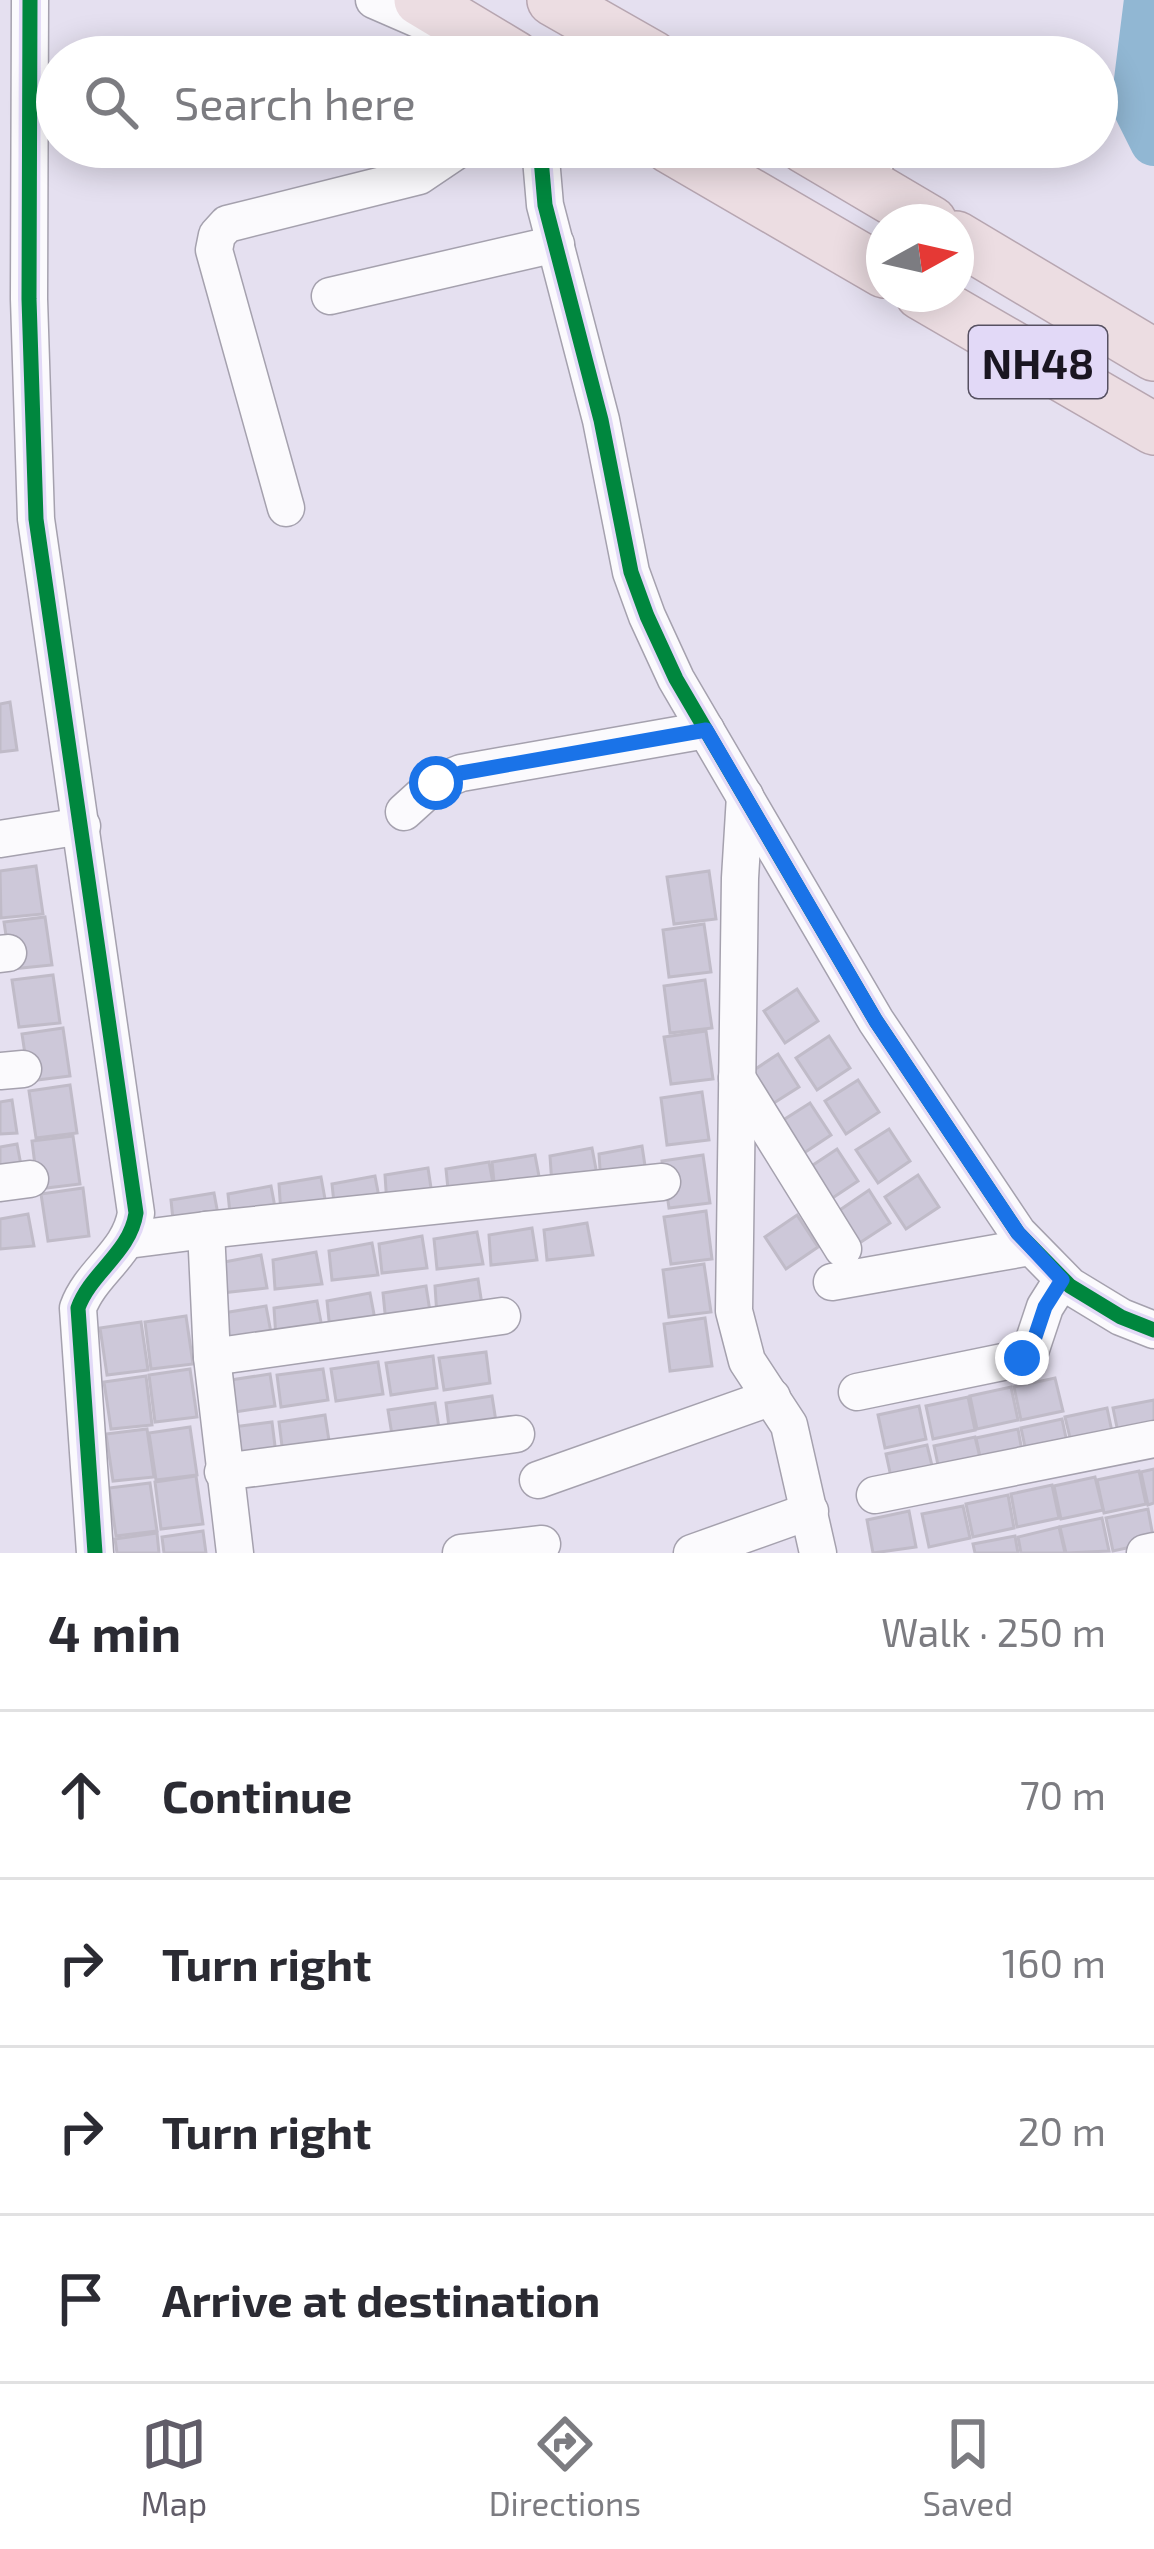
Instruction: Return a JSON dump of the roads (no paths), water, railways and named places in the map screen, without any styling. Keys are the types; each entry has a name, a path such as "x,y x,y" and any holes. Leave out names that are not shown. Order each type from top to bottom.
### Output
{"highway":[{"path":"420,0 477,36"},
{"path":"553,0 616,36"},
{"path":"704,168 866,262"},
{"path":"877,168 913,204"},
{"name":"NH48","path":"974,248 1154,355"},
{"name":"NH48","path":"953,312 1154,429"}],"street":[{"path":"30,0 14,223 36,519 136,1213 128,1240 87,1287 78,1308 95,1553"},
{"path":"374,0 461,36"},
{"path":"286,508 214,250 217,235 227,224 418,176 430,168"},
{"path":"542,168 545,205 601,420 632,572 656,638 876,1021 1030,1247 1062,1280 1097,1304 1154,1330"},
{"path":"330,296 556,244"},
{"path":"404,812 436,783 461,773 706,730"},
{"path":"745,796 734,1311 747,1360 772,1397 796,1447 818,1553"},
{"path":"0,838 82,826"},
{"path":"737,1078 838,1265 1030,1247"},
{"path":"128,1240 662,1182"},
{"path":"206,1230 212,1357 235,1553"},
{"path":"857,1392 1022,1358 1030,1352 1045,1307 1062,1280"},
{"path":"212,1357 502,1316"},
{"path":"538,1480 772,1397"},
{"path":"223,1472 516,1434"},
{"path":"875,1495 1154,1439"},
{"path":"692,1553 810,1511"},
{"path":"461,1553 542,1544"},
{"path":"1145,1553 1154,1551"}],"waterway":[{"path":"1148,0 1135,104 1154,142"}]}
